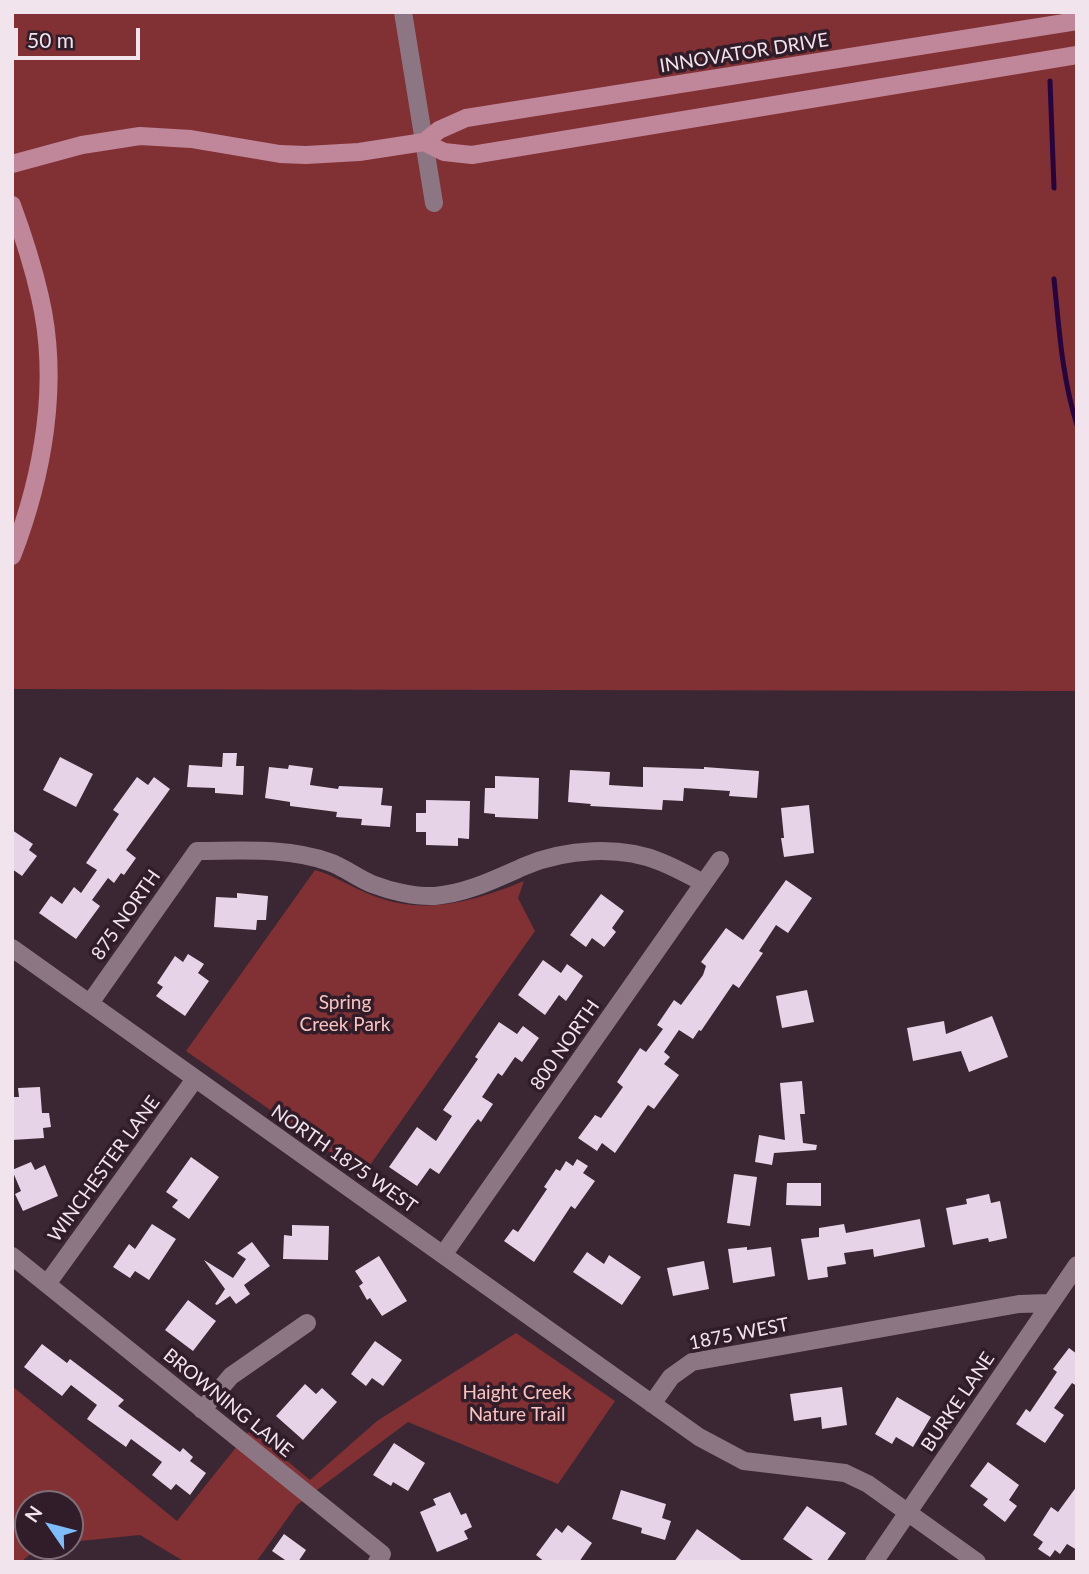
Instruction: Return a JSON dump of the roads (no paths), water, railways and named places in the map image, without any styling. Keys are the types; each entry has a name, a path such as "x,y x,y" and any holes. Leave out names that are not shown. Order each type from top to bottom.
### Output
{"main road":[{"name":"INNOVATOR DRIVE","path":"12,164 101,141 141,136 191,139 258,152 306,155 359,152 424,142 439,130 466,118 1077,21"},
{"name":"INNOVATOR DRIVE","path":"424,142 444,152 472,155 1077,55"},
{"path":"12,205 40,298 45,326 48,382 39,470 29,510 12,556"}],"street":[{"path":"403,12 435,204"},
{"name":"875 NORTH","path":"90,1003 197,851 269,851 302,855 331,862 372,884 432,896 463,891 494,881 527,865 562,855 595,852 624,852 659,861 704,883"},
{"name":"800 NORTH","path":"443,1255 720,860"},
{"name":"NORTH 1875 WEST","path":"12,948 652,1404"},
{"name":"WINCHESTER LANE","path":"47,1284 195,1079"},
{"name":"BROWNING LANE","path":"12,1256 202,1409 379,1558"},
{"name":"BURKE LANE","path":"874,1562 1077,1265"},
{"name":"1875 WEST","path":"652,1404 671,1377 692,1362 1019,1304 1049,1304"},
{"path":"202,1409 231,1377 307,1323"},
{"path":"652,1404 699,1437 744,1461 845,1473 868,1484 977,1562"}],"waterway":[{"path":"1050,81 1054,188"},
{"path":"1054,279 1064,371 1077,425"}],"park label":[{"name":"Spring Creek Park","path":"345,1014"},
{"name":"Haight Creek Nature Trail","path":"517,1404"}]}
